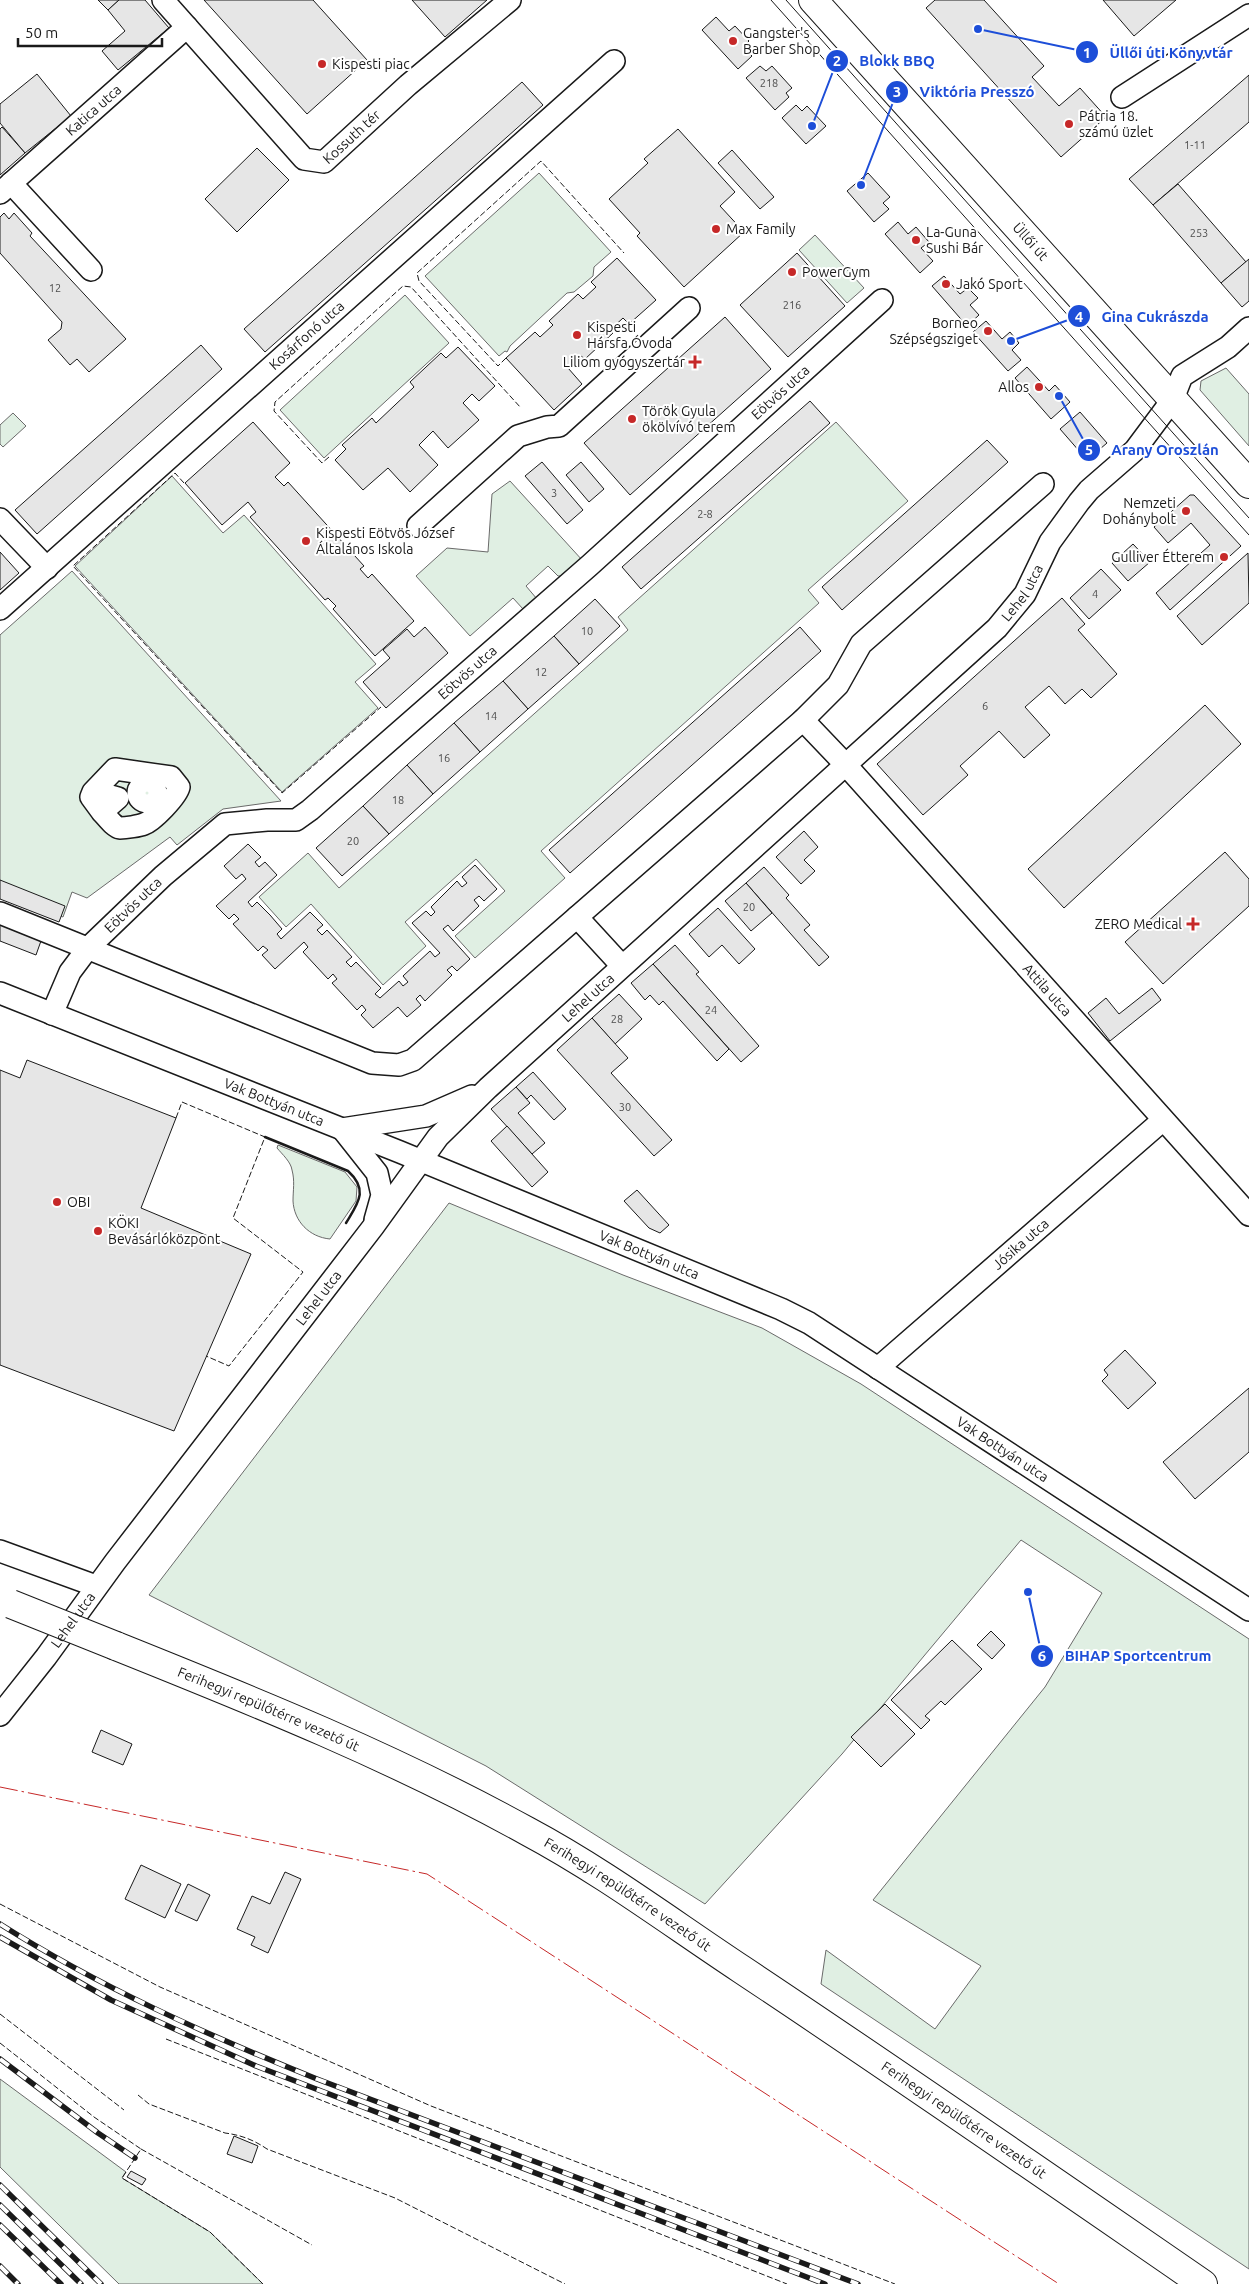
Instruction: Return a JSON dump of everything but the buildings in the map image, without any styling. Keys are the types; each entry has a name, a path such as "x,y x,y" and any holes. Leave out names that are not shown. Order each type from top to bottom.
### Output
{"main road":[{"name":"Üllői út","path":"812,0 1249,484"},
{"name":"Ferihegyi repülőtérre vezető út","path":"5,1602 257,1702 411,1770 530,1832 602,1875 892,2069 1203,2284"}],"street":[{"name":"Kossuth tér","path":"163,0 304,159 324,162 408,86 510,0"},
{"path":"1122,97 1249,15"},
{"name":"Katica utca","path":"6,188 186,27"},
{"name":"Kosárfonó utca","path":"0,609 614,61"},
{"path":"6,188 91,270"},
{"name":"Eötvös utca","path":"52,1014 70,972 88,948 163,876 225,824 267,820 296,820 310,810 590,565 882,300"},
{"path":"418,526 518,436 547,427 559,426 689,308"},
{"name":"Lehel utca","path":"0,1715 46,1657 96,1586 374,1227 438,1137 488,1088 997,628 1025,594 1050,542 1079,502 1089,490 1135,450 1173,399 1182,376 1228,347 1249,328"},
{"path":"0,912 372,1062 399,1065 413,1060 803,720 838,685 861,644 1043,484"},
{"path":"0,519 46,568"},
{"path":"803,720 845,764"},
{"name":"Attila utca","path":"845,764 1249,1215"},
{"path":"97,788 104,794 136,789 171,777 179,787 178,793 172,800 145,824 120,828 102,812 91,797 97,788 114,769 125,770 136,789"},
{"path":"102,812 136,789"},
{"name":"Lehel utca","path":"577,917 622,966"},
{"name":"Vak Bottyán utca","path":"0,993 422,1161 781,1309 809,1323 1249,1610"},
{"path":"374,1227 382,1195 378,1179 376,1173 342,1129 426,1116 488,1088"},
{"name":"Jósika utca","path":"878,1368 1163,1120"},
{"path":"0,1550 96,1586"}],"green space":[{"path":"539,173 611,252 594,267 593,276 574,292 567,293 510,346 507,352 505,351 499,356 425,276"},
{"path":"815,235 864,288 847,303 799,250"},
{"path":"405,295 449,343 324,458 280,410"},
{"path":"1226,368 1249,394 1249,446 1200,390 1201,381"},
{"path":"13,413 26,426 3,447 0,444 0,425"},
{"path":"836,422 908,501 808,590 819,603 541,851 565,878 475,958 455,936 505,891 476,859 405,922 426,946 383,985 311,904 286,927 259,897 308,853 339,888 628,630 618,617"},
{"path":"172,476 223,533 244,515 376,664 355,682 378,708 282,792 75,566"},
{"path":"510,481 583,561 565,576 558,576 548,566 526,586 537,599 528,609 523,609 513,598 470,636 416,576 447,548 488,552 492,494"},
{"path":"72,571 281,801 223,809 177,845 170,837 87,898 72,892 63,917 0,892 0,635"},
{"path":"278,1145 345,1172 357,1187 356,1201 330,1239 322,1238 309,1231 296,1215 293,1201 291,1167 277,1148"},
{"path":"449,1203 623,1275 762,1328 861,1384 1249,1639 1249,2269 821,1984 826,1950 935,2029 981,1966 873,1900 1045,1687 1102,1593 1021,1540 842,1754 705,1904 486,1766 149,1595"},
{"path":"0,2079 126,2172 122,2178 210,2232 263,2284 119,2284 0,2167"}],"tram line":[{"path":"771,0 1249,535"},
{"path":"786,0 1249,518"}],"railway":[{"path":"0,1924 76,1969 115,1989 155,2009 276,2062 858,2284"},
{"path":"0,1937 111,2000 256,2066 825,2284"},
{"path":"0,2059 98,2133 135,2158"},
{"path":"0,2185 101,2284"},
{"path":"0,2205 81,2284"},
{"path":"0,2225 61,2284"},
{"path":"0,2266 18,2284"}],"fence":[{"path":"506,358 498,366 419,281 417,273 541,161 624,253"},
{"path":"329,457 322,463 274,411 275,402 403,286 411,287 521,408"},
{"path":"184,483 175,473 73,566 282,793 381,707"},
{"path":"176,1118 182,1102 265,1137 233,1218 303,1272 229,1366 206,1356"},
{"path":"0,1904 160,1987 431,2106 895,2284"},
{"path":"0,2014 124,2110"},
{"path":"166,2039 787,2284"},
{"path":"0,2043 94,2117 141,2149 122,2178 210,2232 263,2284"},
{"path":"138,2095 149,2104 225,2133 247,2138 267,2149 395,2198 565,2284"},
{"path":"141,2149 312,2245"}],"wall":[{"path":"265,1137 348,1171 358,1184 360,1191 357,1203 346,1223"}],"power":[{"path":"0,1787 427,1874 1059,2284"}],"place":[{"name":"Üllői úti Könyvtár","path":"978,29"},
{"name":"Gangster's Barber Shop","path":"733,41"},
{"name":"Kispesti piac","path":"322,64"},
{"name":"Pátria 18. számú üzlet","path":"1069,124"},
{"name":"Blokk BBQ","path":"812,126"},
{"name":"Viktória Presszó","path":"861,185"},
{"name":"Max Family","path":"716,229"},
{"name":"La-Guna Sushi Bár","path":"916,240"},
{"name":"PowerGym","path":"792,272"},
{"name":"Jakó Sport","path":"946,284"},
{"name":"Borneo Szépségsziget","path":"988,331"},
{"name":"Kispesti Hársfa Óvoda","path":"577,335"},
{"name":"Gina Cukrászda","path":"1011,341"},
{"name":"Liliom gyógyszertár","path":"695,362"},
{"name":"Allos","path":"1039,387"},
{"name":"Arany Oroszlán","path":"1059,396"},
{"name":"Török Gyula ökölvívó terem","path":"632,419"},
{"name":"Nemzeti Dohánybolt","path":"1186,511"},
{"name":"Kispesti Eötvös József Általános Iskola","path":"306,541"},
{"name":"Gulliver Étterem","path":"1224,557"},
{"name":"ZERO Medical","path":"1193,924"},
{"name":"OBI","path":"57,1202"},
{"name":"KÖKI Bevásárlóközpont","path":"98,1231"},
{"name":"BIHAP Sportcentrum","path":"1028,1592"}]}
